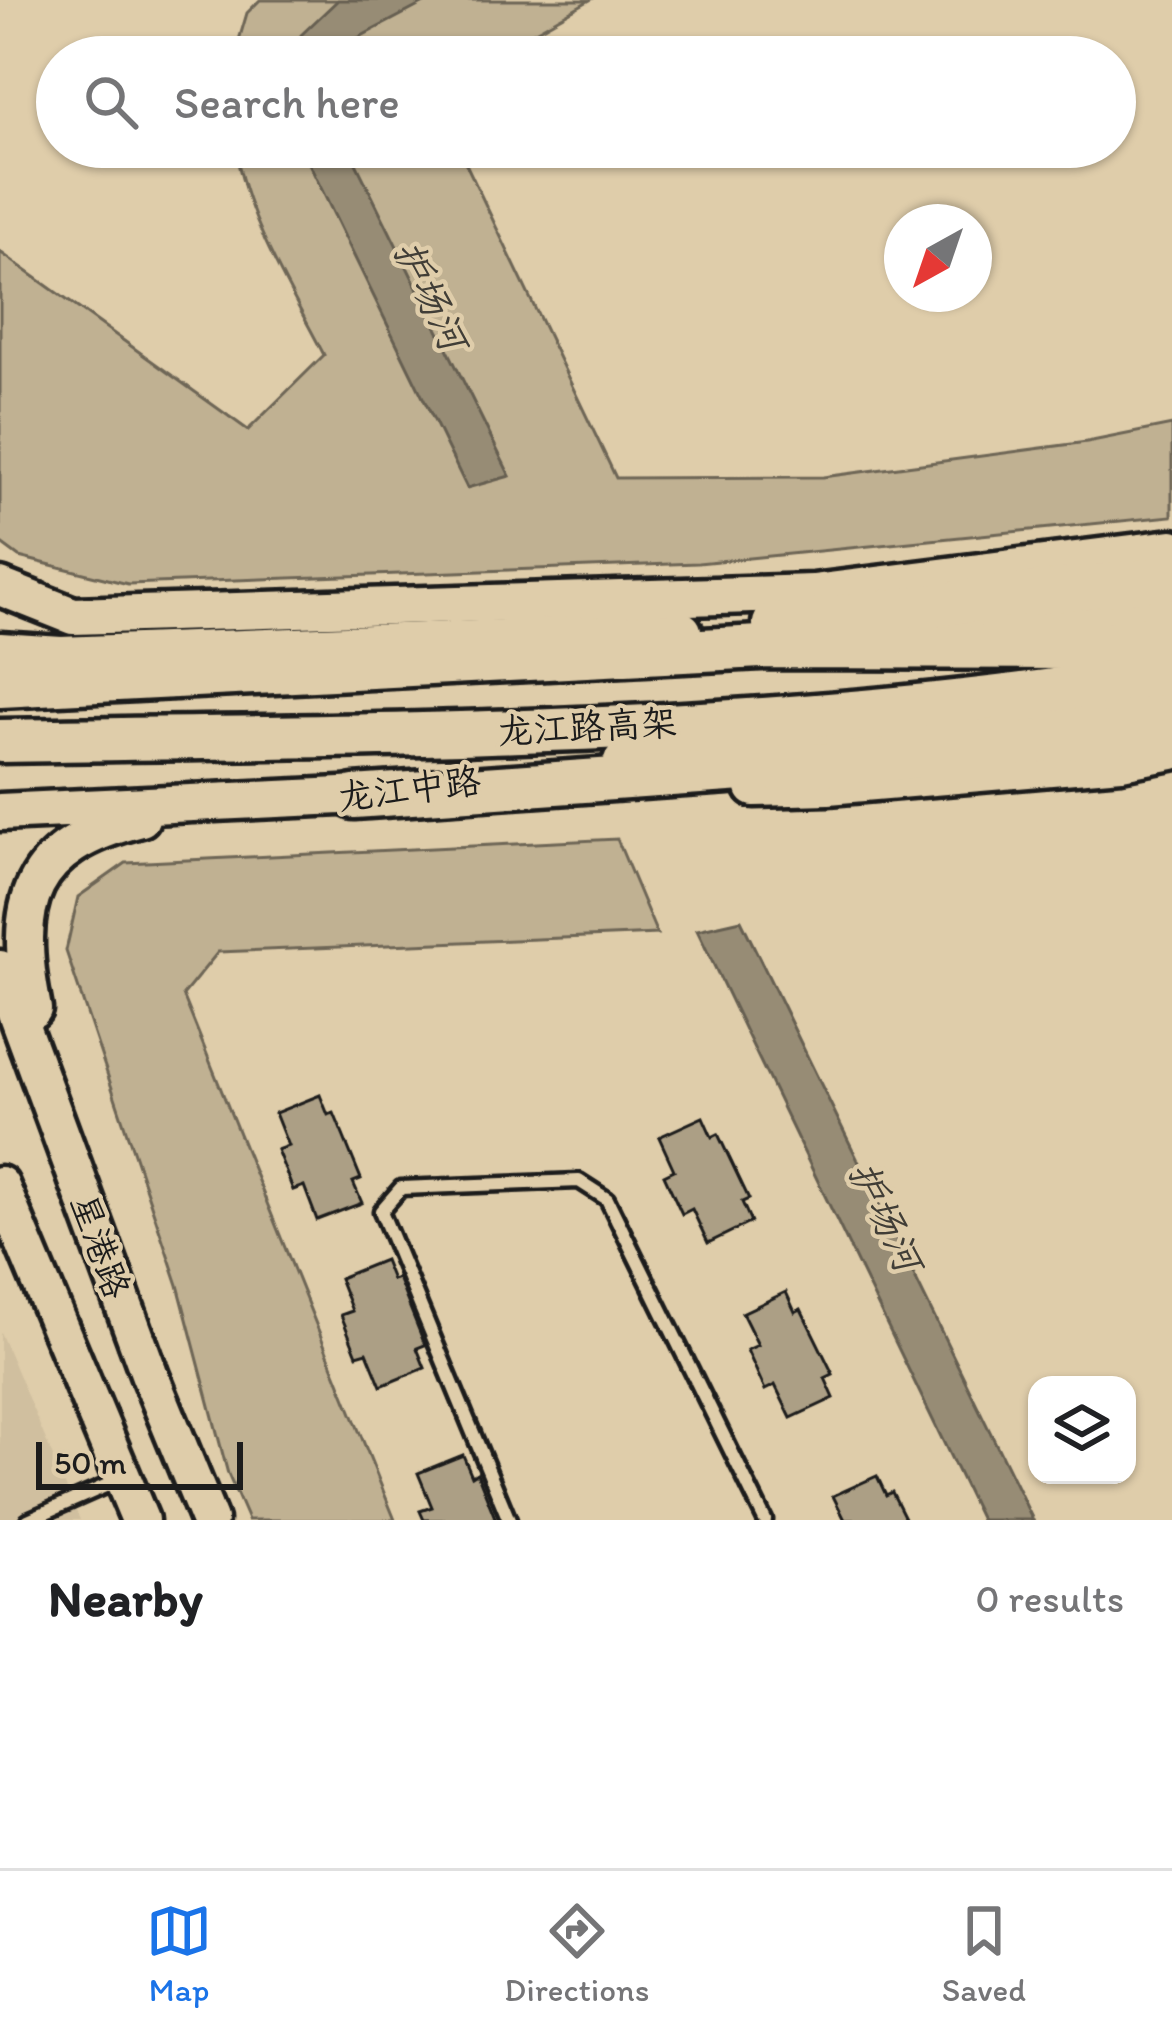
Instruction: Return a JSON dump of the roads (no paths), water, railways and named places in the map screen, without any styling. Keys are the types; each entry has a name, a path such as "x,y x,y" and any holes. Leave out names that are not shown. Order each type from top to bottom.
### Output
{"highway":[{"path":"742,628 1172,577"},
{"name":"龙江路高架","path":"0,686 761,647 1076,648 1172,633"},
{"name":"龙江路高架","path":"0,741 483,733 869,711 1172,672"},
{"path":"354,797 886,760 1172,724"}],"main road":[{"path":"0,587 73,616 813,593 1172,548"},
{"path":"0,651 62,655 742,628 911,627 1172,608"},
{"name":"龙江中路","path":"0,812 354,797 703,749 1012,718 1172,693"},
{"path":"354,797 828,786 1121,761 1172,751"},
{"path":"55,1121 25,968 25,914 39,873 73,844 114,825 196,804"},
{"name":"星港路","path":"0,969 150,1376 209,1520"},
{"name":"星港路","path":"0,1185 140,1520"}],"lane":[{"path":"509,1520 381,1211 401,1188 579,1181 607,1199 765,1520"},
{"path":"28,1520 122,1479"}],"water label":[{"name":"护场河","path":"431,295"},
{"name":"护场河","path":"886,1216"}]}
